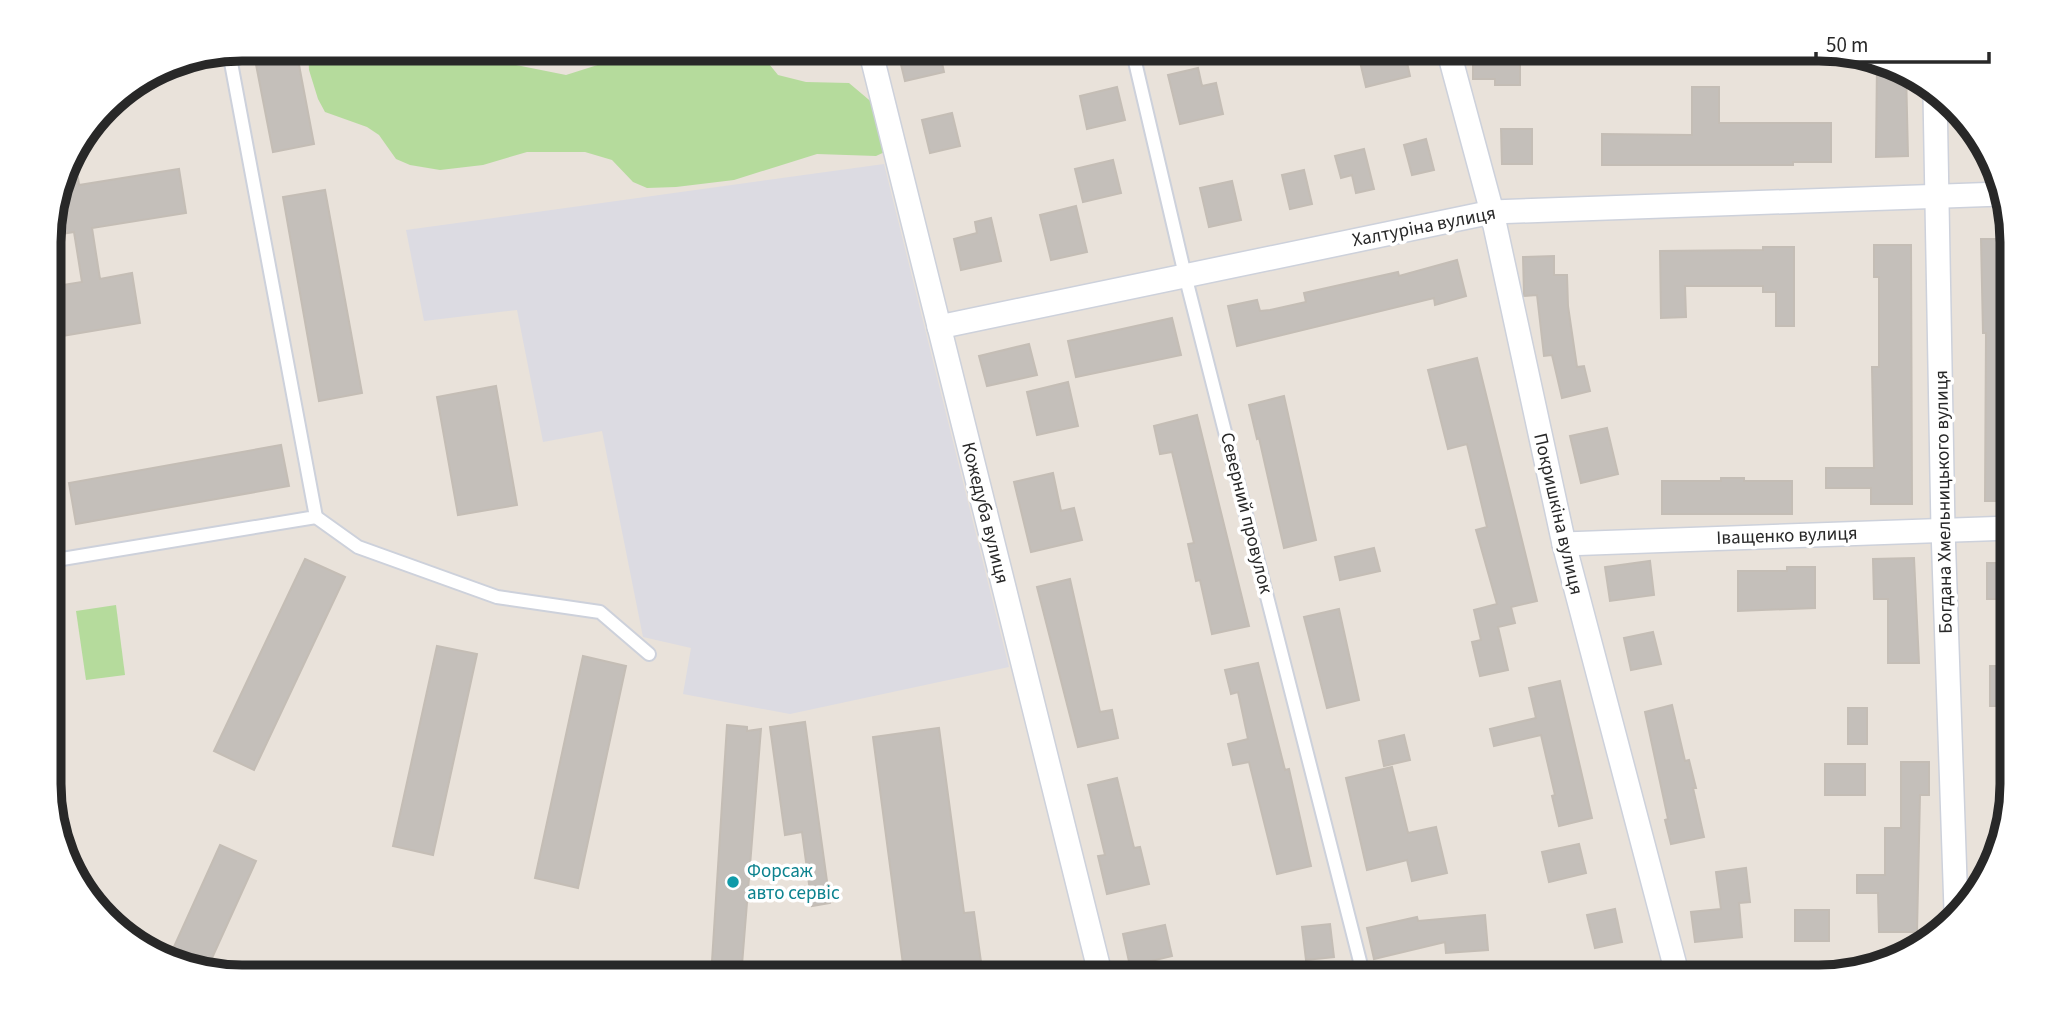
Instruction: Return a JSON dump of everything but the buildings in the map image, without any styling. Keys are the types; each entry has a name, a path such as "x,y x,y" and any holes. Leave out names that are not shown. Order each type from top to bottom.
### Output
{"street":[{"name":"Покришкіна вулиця","path":"1451,61 1492,212 1563,544 1675,964"},
{"name":"Кожедуба вулиця","path":"873,62 1098,964"},
{"name":"Богдана Хмельницького вулиця","path":"1935,104 1943,529 1956,902"},
{"name":"Халтуріна вулиця","path":"939,327 1492,212 1994,194"},
{"name":"Іващенко вулиця","path":"1563,544 2000,528"}],"lane":[{"name":"Северний провулок","path":"1135,61 1185,275 1361,964"},
{"path":"231,62 316,517 358,547 497,597 600,612 649,654"},
{"path":"61,559 316,517"}],"shaded area":[{"path":"884,164 1009,667 790,714 683,694 691,648 643,637 602,431 543,442 517,310 424,321 406,230"}],"green space":[{"path":"309,62 509,62 566,75 607,62 767,62 778,75 806,82 849,83 881,110 889,150 876,156 817,154 734,180 676,187 647,188 633,182 612,160 585,152 527,152 483,165 440,170 410,165 396,159 379,135 367,127 325,112 309,70"},
{"path":"116,605 125,675 86,680 76,611"}],"place":[{"name":"Форсаж авто сервіс","path":"733,882"}]}
